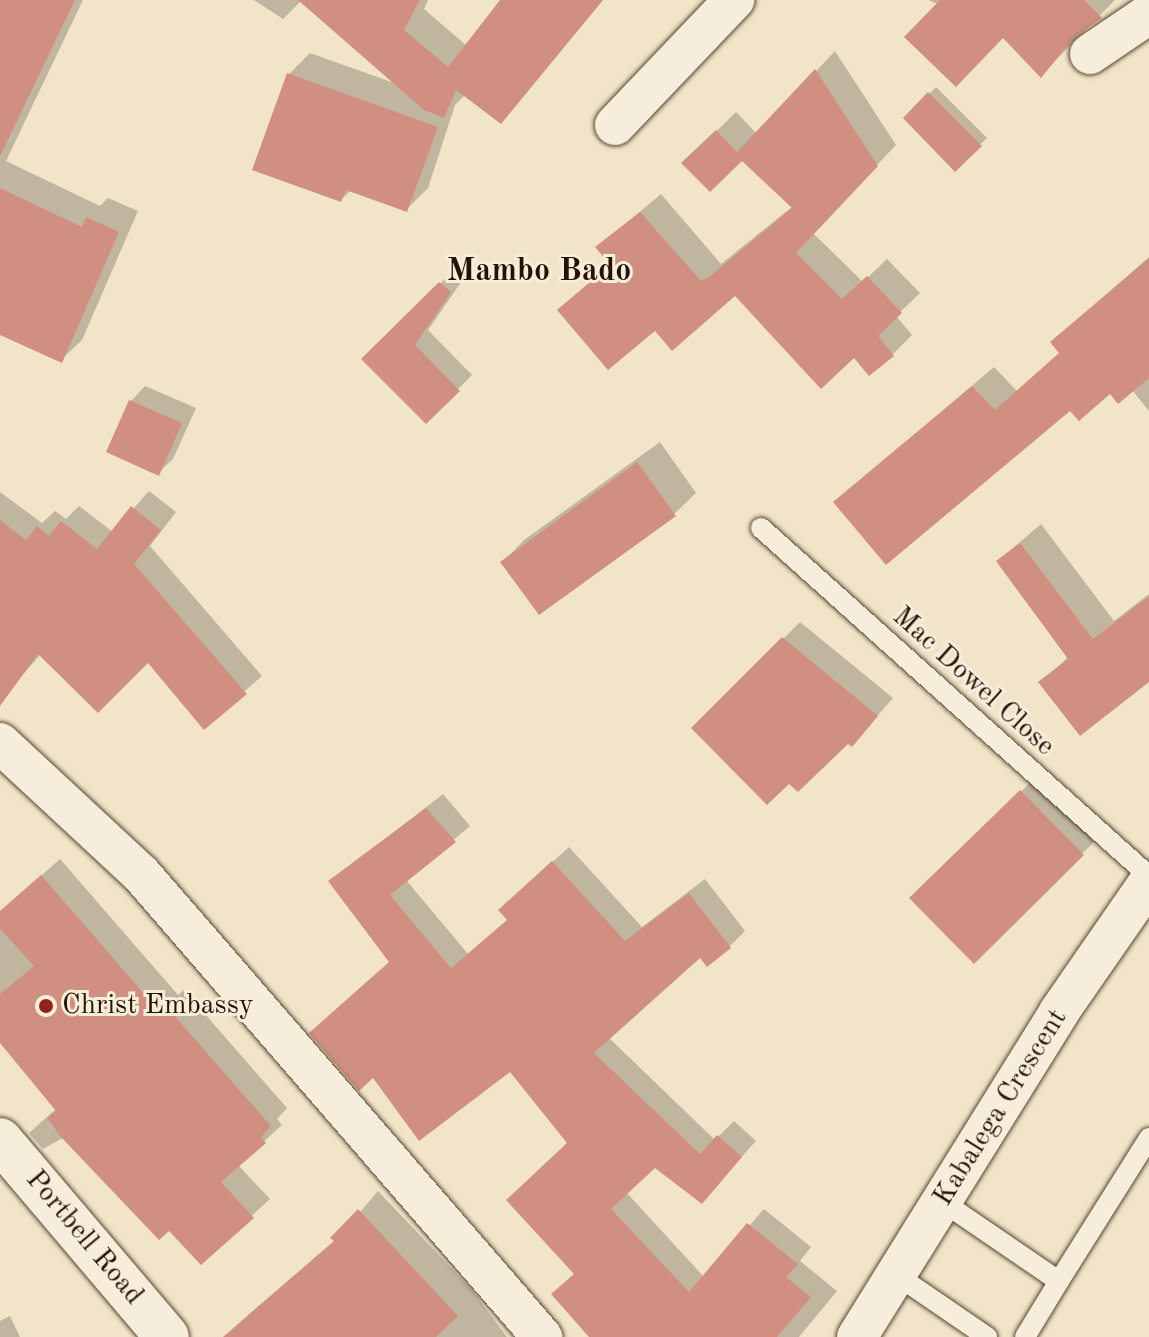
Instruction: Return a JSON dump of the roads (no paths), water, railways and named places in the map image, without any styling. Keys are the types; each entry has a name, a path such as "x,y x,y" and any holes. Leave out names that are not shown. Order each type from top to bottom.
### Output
{"main road":[{"name":"Portbell Road","path":"0,1140 167,1337"}],"street":[{"path":"615,125 722,4"},
{"path":"1090,54 1149,14"},
{"path":"0,743 141,874 542,1337"},
{"name":"Kabalega Crescent","path":"857,1337 898,1276 1059,1012 1149,879"}],"lane":[{"name":"Mac Dowel Close","path":"761,528 1149,879"},
{"path":"1025,1337 1149,1138"},
{"path":"943,1202 1059,1281"},
{"path":"898,1276 987,1337"}],"place":[{"name":"Christ Embassy","path":"46,1006"}],"district":[{"name":"Mambo Bado","path":"539,272"}]}
